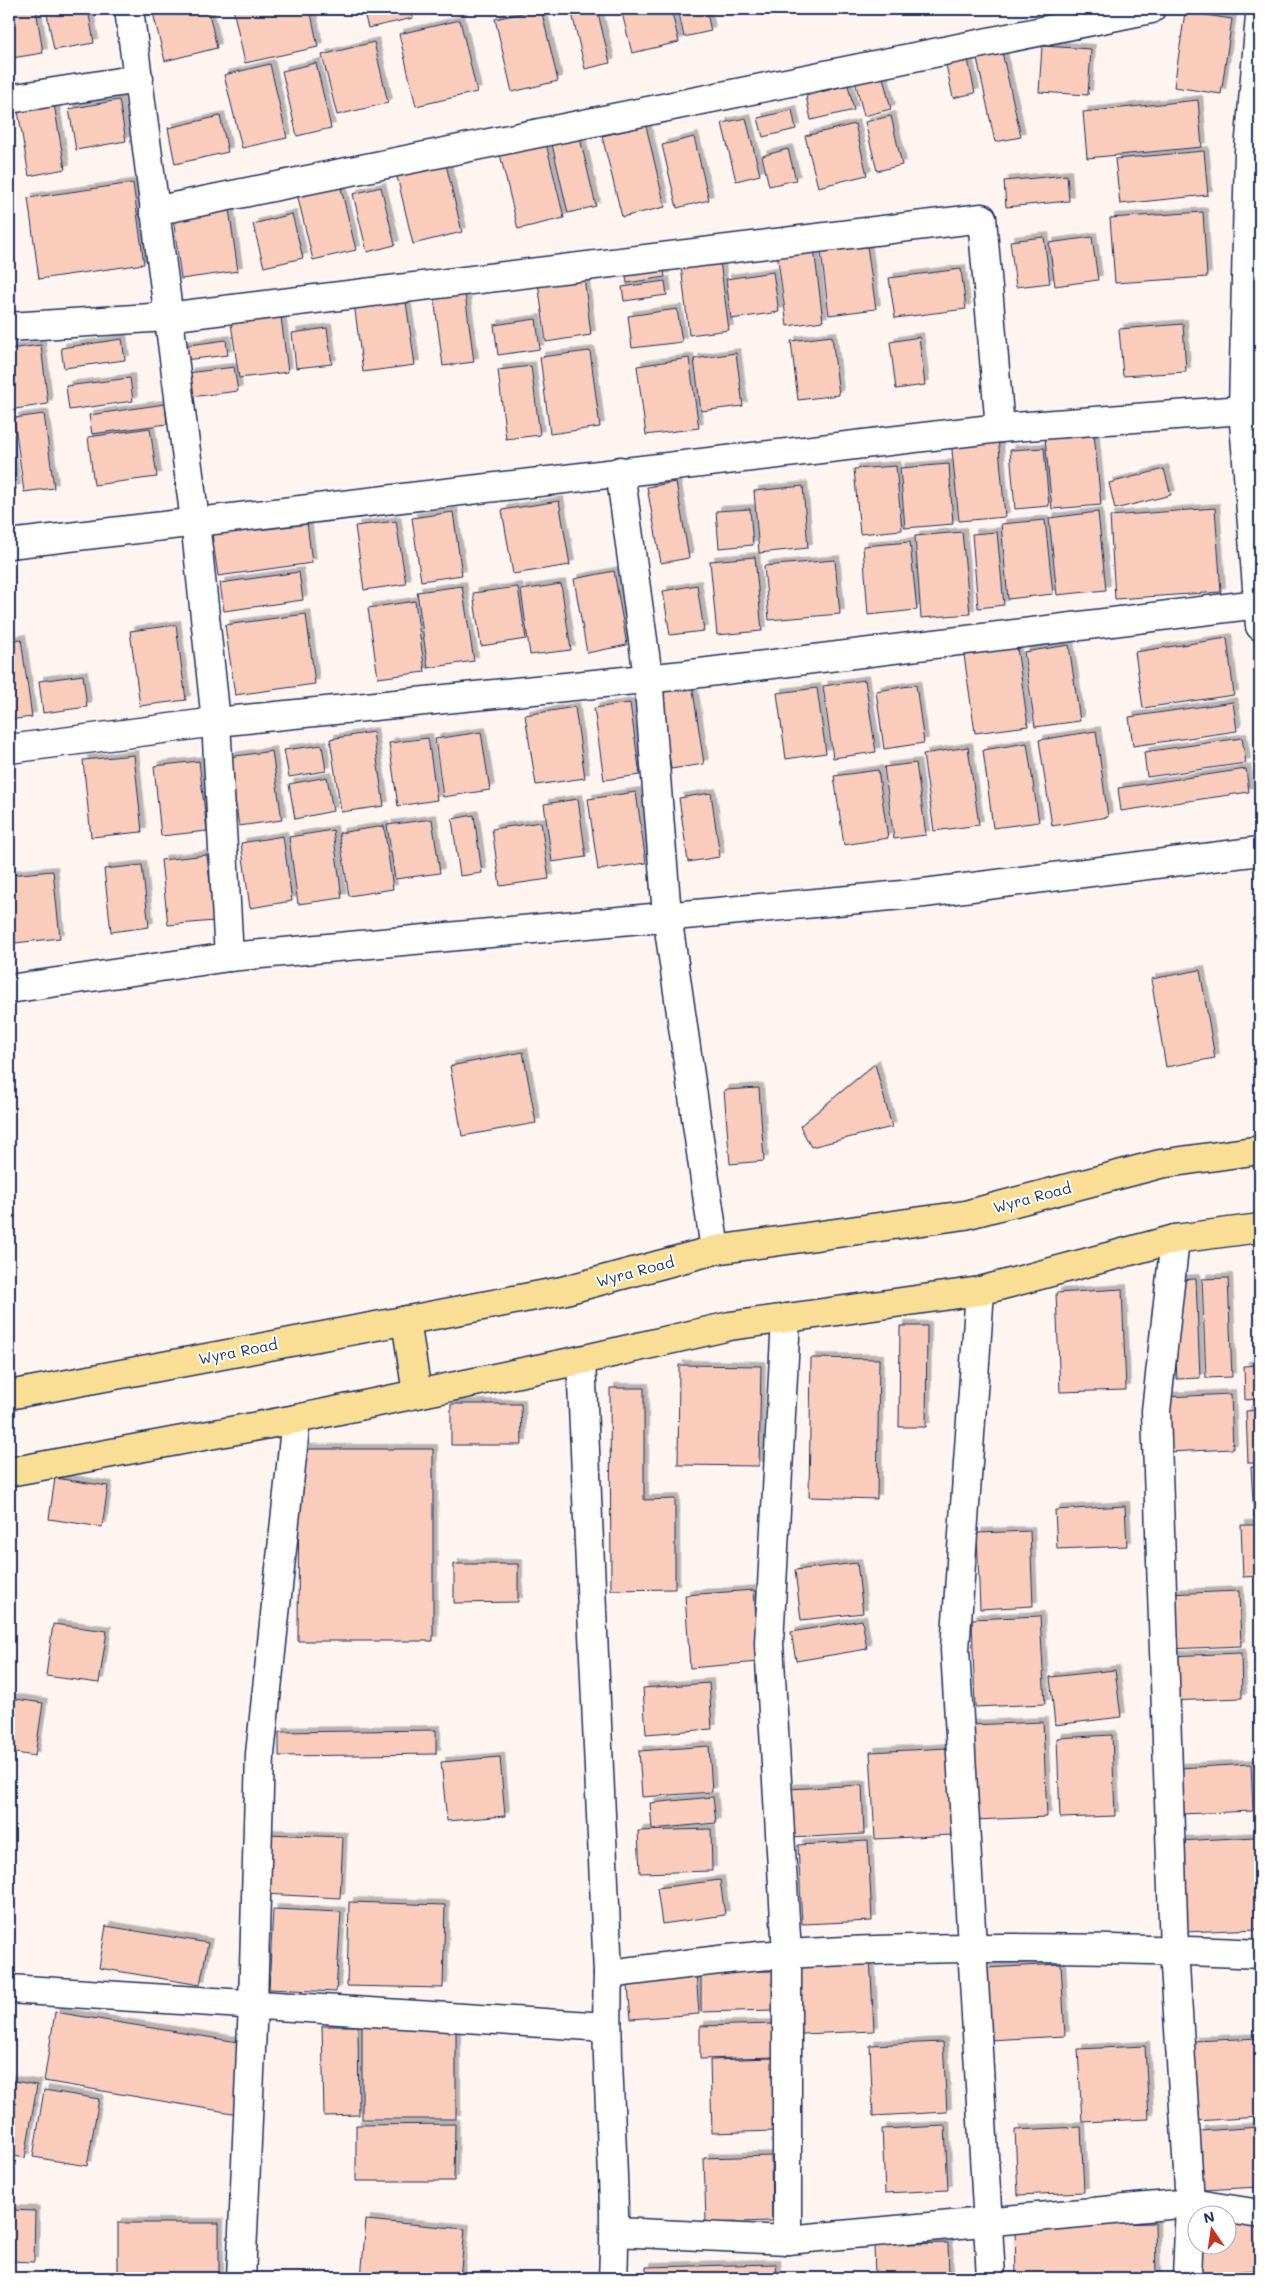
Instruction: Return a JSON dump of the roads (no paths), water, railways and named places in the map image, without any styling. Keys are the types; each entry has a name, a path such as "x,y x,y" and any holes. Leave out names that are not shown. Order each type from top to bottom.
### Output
{"main road":[{"name":"Wyra Road","path":"9,1394 562,1291 715,1250 965,1215 1160,1164 1260,1150"},
{"path":"9,1472 417,1394 581,1360 730,1326 980,1291 1175,1239 1260,1228"},
{"path":"406,1320 417,1394"}],"street":[{"path":"129,9 167,317 195,522 216,722 228,957"},
{"path":"154,211 1151,9"},
{"path":"9,749 216,722 1259,615 1255,499 1243,410 1254,271 1250,151 1260,16"},
{"path":"9,99 139,79"},
{"path":"9,327 167,317 982,218 1000,428"},
{"path":"9,544 1000,428 1243,410"},
{"path":"620,471 648,678 667,915 715,1250"},
{"path":"9,990 228,957 924,892 1260,851"},
{"path":"1175,1239 1156,1411 1174,1950 1190,2203 1187,2278"},
{"path":"980,1291 955,1649 991,2278"},
{"path":"786,1318 769,1643 787,1954 787,2240"},
{"path":"581,1360 608,1974 606,2028 616,2232 613,2278"},
{"path":"241,2278 254,2004 260,1754 296,1418"},
{"path":"608,1974 787,1954 972,1949 1174,1950 1260,1954"},
{"path":"9,1989 606,2028"},
{"path":"616,2232 787,2240 988,2220 1190,2203 1260,2214"}]}
